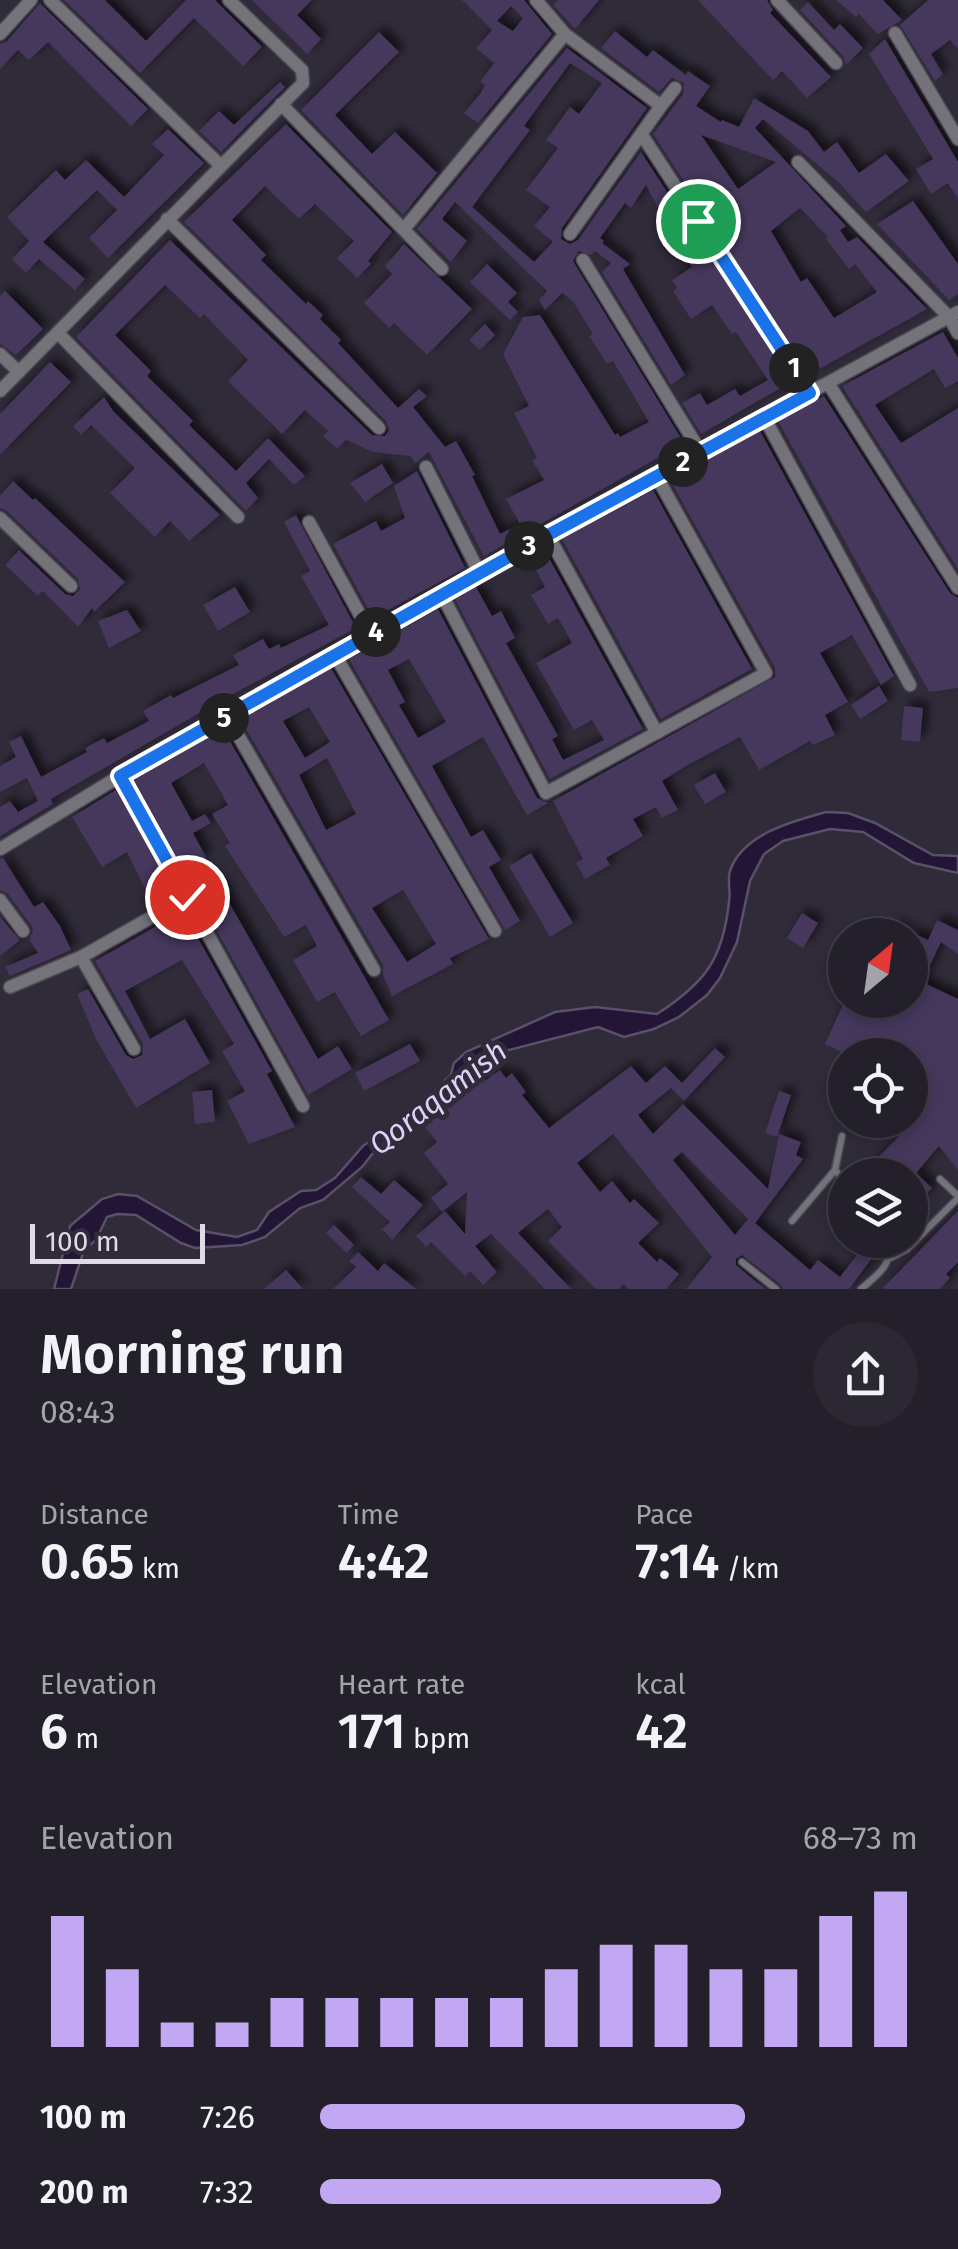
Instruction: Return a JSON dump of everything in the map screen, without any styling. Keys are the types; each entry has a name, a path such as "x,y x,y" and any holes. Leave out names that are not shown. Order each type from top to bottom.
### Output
{"street":[{"path":"0,34 31,0"},
{"path":"50,0 220,165"},
{"path":"0,391 302,84 302,70 229,0"},
{"path":"536,0 565,34 661,106"},
{"path":"777,0 836,64"},
{"path":"789,13 802,0"},
{"path":"895,33 958,139"},
{"path":"404,229 565,34"},
{"path":"570,234 675,88"},
{"path":"281,104 442,270"},
{"path":"642,135 810,393"},
{"path":"798,162 954,315 958,333"},
{"path":"168,219 379,428"},
{"path":"583,260 700,452"},
{"path":"0,849 120,776 548,535 954,315"},
{"path":"58,334 238,517"},
{"path":"0,354 19,372"},
{"path":"828,383 958,588"},
{"path":"764,417 910,685"},
{"path":"426,467 480,574"},
{"path":"442,595 546,793 766,673 656,477"},
{"path":"0,518 72,586"},
{"path":"309,522 370,635"},
{"path":"548,535 657,733"},
{"path":"336,655 495,931"},
{"path":"227,716 374,970"},
{"path":"120,776 303,1106"},
{"path":"10,987 81,957 187,897"},
{"path":"0,900 22,930"},
{"path":"81,957 134,1050"}],"lane":[{"path":"792,1221 828,1178"},
{"path":"928,1227 958,1197 940,1179"},
{"path":"861,1289 884,1269 890,1258"},
{"path":"742,1262 776,1289"}],"water":[{"name":"Qoraqamish","path":"826,812 848,813 875,823 933,855 958,856 958,873 914,863 863,832 830,829 783,841 764,854 750,881 737,942 720,978 707,995 679,1017 624,1037 598,1027 497,1053 474,1066 402,1133 377,1148 362,1167 323,1200 300,1208 265,1237 242,1245 195,1248 136,1215 107,1217 96,1240 84,1250 71,1289 54,1289 70,1226 102,1199 118,1194 137,1196 196,1230 237,1237 257,1230 269,1212 301,1191 316,1190 335,1178 363,1146 423,1103 466,1052 555,1012 595,1007 657,1014 688,991 709,968 726,922 729,875 745,847 770,831"}],"building":[{"path":"64,0 105,0 146,41 186,0 215,0 262,47 243,66 194,18 140,73"},
{"path":"252,0 312,0 297,15 321,39 307,54"},
{"path":"462,0 524,0 552,34 478,123 464,113 480,94 485,85 480,82 494,63 476,48 492,30","holes":["511,6 523,18 513,31 497,21"]},
{"path":"558,0 599,0 575,29 553,5"},
{"path":"698,0 767,0 773,10 770,13 831,77 807,98 782,71 773,80"},
{"path":"836,0 883,0 902,20 878,34 859,14 856,17"},
{"path":"928,0 958,0 958,49 950,40 931,54 943,74 935,81 900,25"},
{"path":"808,2 834,30 840,24 863,48 846,65 843,56 800,10"},
{"path":"40,3 148,109 131,126 48,42 29,60 18,50 0,69 0,44"},
{"path":"615,31 647,57 653,50 686,75 688,71 710,86 696,106 721,122 739,127 754,98 808,131 824,152 837,142 859,173 886,154 909,181 866,212 838,182 763,119 755,128 846,226 840,230 848,242 857,237 927,309 810,374 653,134 683,94 684,83 672,78 659,92 601,48","holes":["701,135 776,162 738,189","800,208 828,237 849,269 855,264 877,292 834,318 807,278 801,282 771,231"]},
{"path":"379,32 399,52 335,115 372,154 395,132 437,173 403,215 301,110"},
{"path":"885,39 958,162 958,199 948,183 931,194 916,169 933,159 869,54"},
{"path":"567,48 647,108 562,228 561,239 570,244 578,240 641,152 791,382 701,434 682,403 700,393 707,405 735,389 740,396 768,380 736,332 732,334 712,305 691,319 673,291 677,288 672,280 692,267 666,226 673,220 658,208 646,185 631,208 625,203 600,238 630,264 623,269 685,375 671,385 602,272 611,263 595,251 591,255 579,251 573,261 684,443 484,556 429,452 415,463 410,456 373,452 346,440 337,449 323,436 328,431 305,410 282,434 228,381 248,360 204,314 200,318 165,285 115,335 151,371 147,376 193,421 189,425 236,471 268,438 305,476 294,485 269,459 246,483 258,498 246,511 76,337 170,240 372,435 385,436 389,430 386,421 184,222 286,124 392,232 357,278 337,258 354,241 315,204 299,219 265,186 232,220 266,255 261,260 306,304 308,301 323,315 320,319 341,340 338,343 398,408 419,389 427,396 413,407 445,447 456,441 500,534 520,524 506,499 544,480 514,413 529,406 503,354 523,317 540,315 615,435 620,437 649,422 613,361 607,364 589,336 593,334 572,300 562,293 545,310 539,300 547,291 455,202 442,219 467,241 451,262 417,229","holes":["570,63 602,83 579,114 570,107 546,140 558,148 526,190 550,207 534,226 553,242 534,262 472,207 530,130 524,126"]},
{"path":"280,82 285,87 221,152 199,131 219,111 234,125"},
{"path":"168,129 204,163 108,258 89,238 117,210 97,190 43,242 85,279 75,290 39,259 26,273 12,259 29,241 7,217 56,170 65,180 86,160 124,197 164,155 152,144"},
{"path":"913,201 958,264 958,294 949,300 877,224"},
{"path":"404,244 472,309 427,355 394,323 389,328 364,303 392,274 385,266"},
{"path":"487,264 517,293 508,302 518,312 510,320 470,282"},
{"path":"5,291 43,329 16,355 0,344 0,296"},
{"path":"485,324 495,335 480,350 469,340"},
{"path":"943,332 958,358 958,381 945,388 934,369 875,405 901,443 958,408 958,569 842,386"},
{"path":"50,362 71,382 0,455 0,414"},
{"path":"824,396 950,593 958,598 958,688 929,692 778,421"},
{"path":"104,397 113,411 220,515 189,541 170,521 155,537 110,493 135,468 91,425 81,435 73,426"},
{"path":"760,431 894,676 881,685 852,635 820,653 848,702 825,715 835,735 813,745 810,741 759,770 740,737 686,766 662,781 678,810 662,818 656,807 633,819 643,836 606,858 610,865 585,879 576,863 583,859 553,801 775,677 775,668 670,480"},
{"path":"382,464 393,483 365,502 350,483"},
{"path":"417,471 465,568 373,618 333,544 376,521 381,531 405,518 394,486"},
{"path":"13,481 125,582 94,612 92,608 78,627 43,591 38,596 5,565 19,550 65,594 73,596 80,589 78,579 0,508 0,496"},
{"path":"653,490 752,669 661,719 562,539"},
{"path":"296,515 356,628 51,799 53,804 0,836 0,807 10,801 18,812 38,801 27,778 0,792 0,766 16,757 9,742 21,736 41,777 104,738 107,743 149,721 143,711 239,665 233,655 263,639 269,649 279,644 281,648 329,625 301,576 310,571 284,522"},
{"path":"544,549 643,729 550,779 455,599 476,587 492,616 501,611 515,638 506,643 558,736 552,739 563,760 604,740 592,720 574,730 536,663 572,643 558,618 548,624 531,595 545,587 529,557"},
{"path":"235,587 250,612 218,631 203,605"},
{"path":"438,609 537,798 548,803 527,815 483,737 432,766 471,837 483,830 501,860 489,867 520,921 505,930 349,659","holes":["409,659 446,722 418,738 399,705 405,702 388,670"]},
{"path":"127,610 141,631 109,648 98,621"},
{"path":"331,668 489,939 450,958 453,964 392,996 383,965 241,720","holes":["309,707 330,742 305,758 283,721","327,758 356,814 326,830 299,775","403,890 436,944 407,962 372,908"]},
{"path":"879,686 888,701 860,719 851,705"},
{"path":"904,706 923,708 920,742 901,740"},
{"path":"223,729 389,1020 361,1036 335,992 317,1002 293,960 317,946 306,925 284,937 225,846 230,843 212,814 228,805 204,763 171,783 192,821 205,814 211,823 193,833 206,857 184,870 134,780"},
{"path":"715,773 726,792 705,804 694,785"},
{"path":"116,790 174,893 153,905 127,852 102,867 72,817"},
{"path":"531,853 573,923 550,937 509,866"},
{"path":"3,858 34,907 43,902 71,950 10,976 5,967 38,953 29,939 31,925 8,894 0,890"},
{"path":"218,883 318,1059 338,1046 352,1069 308,1095 197,895"},
{"path":"183,911 272,1071 267,1074 295,1127 249,1144 227,1101 245,1091 222,1051 234,1044 182,960 125,991 150,1039 185,1019 210,1063 136,1108 96,1039 77,994 88,989 126,1055 133,1059 142,1055 143,1044 95,961"},
{"path":"802,913 818,923 803,948 787,938"},
{"path":"0,917 20,940 0,956"},
{"path":"937,920 958,930 958,954 941,942 928,969 928,940"},
{"path":"928,985 958,999 958,1170 939,1146 928,1159 878,1158 897,1138 928,1138 928,1038 828,1038 828,1045 825,1044 837,1018 928,1018"},
{"path":"410,1044 420,1061 364,1091 355,1073"},
{"path":"715,1048 725,1057 684,1101 671,1088 638,1115 653,1134 683,1104 768,1189 779,1134 801,1142 796,1155 803,1159 755,1223 810,1270 818,1260 840,1277 855,1258 872,1258 849,1289 783,1289 742,1255 736,1259 736,1265 765,1289 686,1289 712,1257 613,1134 577,1163 600,1192 612,1181 630,1203 634,1199 659,1223 638,1243 657,1262 660,1258 679,1274 666,1289 628,1289 624,1284 619,1289 596,1289 548,1241 562,1227 548,1209 518,1233 571,1289 545,1289 491,1234 475,1246 497,1272 483,1285 470,1271 465,1276 431,1242 426,1247 416,1236 445,1211 465,1234 467,1192 442,1212 431,1198 448,1184 424,1153 437,1142 419,1120 481,1075 486,1080 500,1070 506,1078 512,1073 526,1092 522,1095 549,1128 631,1066 646,1083 665,1066 682,1083","holes":["682,1152 748,1219 735,1235 673,1160"]},
{"path":"212,1090 215,1122 195,1124 192,1092"},
{"path":"779,1091 791,1095 777,1137 765,1133"},
{"path":"361,1177 381,1194 394,1180 423,1205 392,1240 382,1229 390,1222 352,1187"},
{"path":"958,1211 958,1262 946,1274 950,1278 940,1289 882,1289 912,1258 928,1258 928,1242"},
{"path":"334,1225 354,1245 347,1253 326,1233"},
{"path":"358,1252 378,1271 384,1263 416,1289 333,1289 356,1267 349,1261"},
{"path":"286,1270 303,1289 264,1289"}],"route":[{"path":"187,897 120,776 810,393 698,221"}]}
